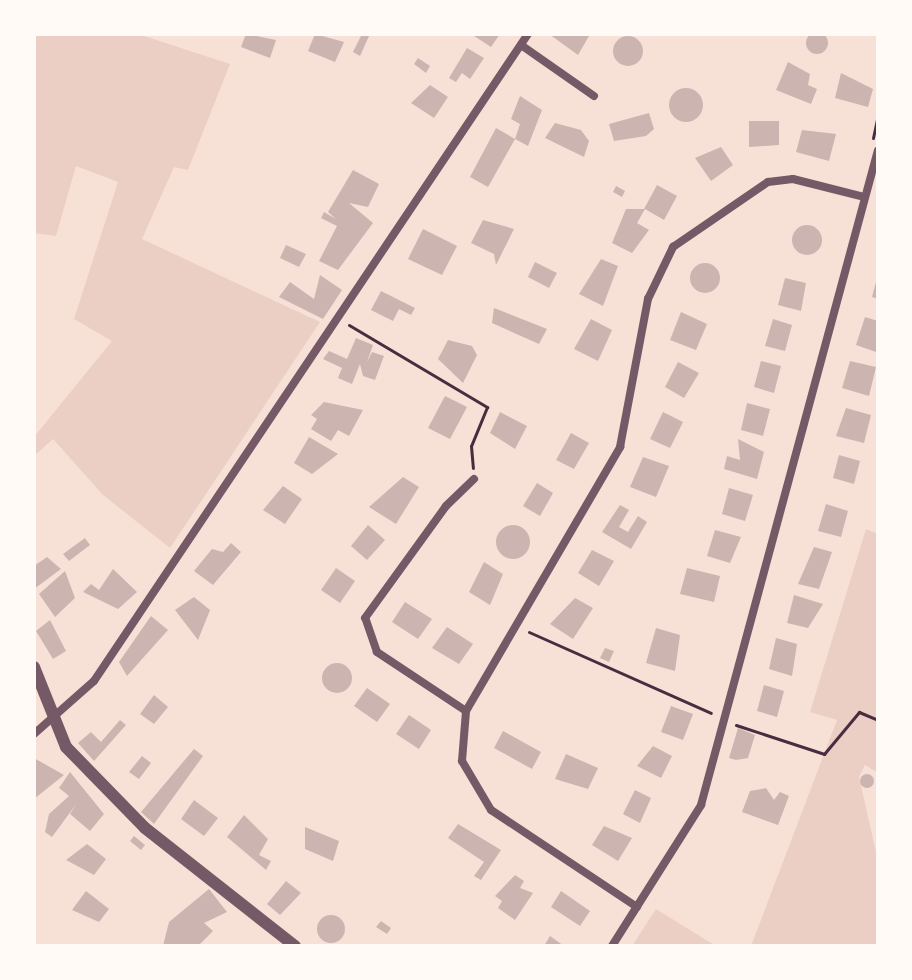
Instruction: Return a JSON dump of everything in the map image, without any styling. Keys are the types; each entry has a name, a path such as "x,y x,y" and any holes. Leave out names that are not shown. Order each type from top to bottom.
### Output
{"street":[{"path":"34,734 94,681 528,34"},
{"path":"521,45 594,96"},
{"path":"612,946 701,805 878,150"},
{"path":"637,907 491,810 462,761 466,711 620,447 648,299 673,247 768,182 793,179 864,197"},
{"path":"466,711 377,652 366,638 365,618 446,506 474,479"},
{"path":"34,667 66,747 145,828 295,946"}],"path":[{"path":"878,115 878,150"},
{"path":"339,318 487,407 471,446 474,479"},
{"path":"516,624 561,652 725,722 824,754 859,712 878,720"}],"shaded area":[{"path":"34,34 138,34 230,64 188,170 174,167 142,239 320,322 170,548 103,495 53,439 34,456 34,437 112,341 74,319 118,182 76,166 56,236 34,233"},
{"path":"866,529 878,534 878,773 865,765 859,777 878,861 878,946 751,946 837,720 810,712"},
{"path":"656,909 716,946 632,946"}],"building":[{"path":"817,32 825,35 828,43 825,51 817,54 809,51 806,43 809,35"},
{"path":"246,34 276,40 270,58 241,47"},
{"path":"315,34 344,42 335,62 308,51"},
{"path":"362,34 370,34 360,56 353,52"},
{"path":"471,34 500,34 491,47"},
{"path":"549,34 585,34 589,36 578,55"},
{"path":"628,36 639,40 643,51 639,62 628,66 617,62 613,51 617,40"},
{"path":"467,48 484,58 470,79 462,73 456,82 449,78"},
{"path":"418,58 430,66 426,73 414,64"},
{"path":"788,62 810,74 808,85 817,89 811,104 776,90"},
{"path":"841,73 873,89 868,107 835,98"},
{"path":"430,85 448,97 434,118 411,103"},
{"path":"686,88 698,93 703,105 698,117 686,122 674,117 669,105 674,93"},
{"path":"520,96 542,110 528,146 515,139 520,124 511,119"},
{"path":"649,113 654,129 646,136 614,141 609,124"},
{"path":"749,121 779,121 779,145 749,147"},
{"path":"555,123 581,130 589,141 584,157 545,138"},
{"path":"496,128 515,139 488,187 470,177"},
{"path":"802,130 836,134 829,161 796,152"},
{"path":"721,147 733,165 711,181 695,158"},
{"path":"353,170 379,184 368,207 349,203 373,223 338,270 319,261 337,226 321,218 324,212 336,219 328,212"},
{"path":"657,185 677,196 664,220 645,209 637,223 649,230 632,253 612,243 626,209 644,209"},
{"path":"616,186 625,191 622,197 613,192"},
{"path":"483,220 514,229 496,265 494,254 471,243"},
{"path":"807,225 818,229 822,240 818,251 807,255 796,251 792,240 796,229"},
{"path":"423,229 457,246 442,275 408,259"},
{"path":"286,245 306,254 299,267 280,258"},
{"path":"601,259 618,266 603,306 579,294"},
{"path":"535,262 557,273 549,288 528,277"},
{"path":"705,263 716,267 720,278 716,289 705,293 694,289 690,278 694,267"},
{"path":"320,275 342,290 323,319 279,297 290,282 314,299"},
{"path":"785,278 806,283 801,311 778,305"},
{"path":"878,278 878,299 872,297"},
{"path":"381,291 415,308 411,315 399,309 393,321 371,310"},
{"path":"494,308 547,329 539,344 492,323"},
{"path":"681,312 707,324 696,350 670,340"},
{"path":"865,317 878,321 876,352 856,345"},
{"path":"591,319 612,330 598,361 574,349"},
{"path":"773,319 792,325 785,351 765,346"},
{"path":"356,338 373,345 367,362 372,352 384,356 375,380 363,376 360,364 352,384 338,378 342,368 323,359 329,351 347,359"},
{"path":"448,340 472,346 477,355 463,383 438,359"},
{"path":"761,361 781,366 774,393 754,387"},
{"path":"850,361 876,367 869,396 842,388"},
{"path":"678,362 699,373 684,398 665,387"},
{"path":"445,396 467,407 450,439 428,428"},
{"path":"324,402 363,410 349,436 338,430 331,441 311,429 317,419 311,415"},
{"path":"747,403 770,409 763,436 741,430"},
{"path":"846,408 871,415 864,443 836,436"},
{"path":"500,412 527,426 515,449 490,433"},
{"path":"663,412 683,422 670,448 650,439"},
{"path":"571,433 589,443 574,469 556,460"},
{"path":"309,437 338,454 312,474 294,463"},
{"path":"738,439 764,452 757,479 724,469 727,456 740,460"},
{"path":"839,455 860,461 854,484 833,478"},
{"path":"643,457 669,466 656,497 630,487"},
{"path":"403,477 419,487 396,524 369,507"},
{"path":"537,483 553,493 540,516 523,506"},
{"path":"283,486 302,499 285,524 263,510"},
{"path":"729,488 753,495 745,521 722,514"},
{"path":"826,504 848,511 841,537 818,531"},
{"path":"620,505 629,510 619,527 628,532 638,516 647,522 631,549 602,532"},
{"path":"368,525 385,540 367,560 351,546"},
{"path":"513,525 525,530 530,542 525,554 513,559 501,554 496,542 501,530"},
{"path":"715,530 741,537 730,563 707,556"},
{"path":"85,538 90,545 69,561 63,554"},
{"path":"231,543 241,552 213,585 194,571 212,549 223,552"},
{"path":"814,547 832,552 819,589 798,584"},
{"path":"592,550 614,561 599,586 578,573"},
{"path":"47,557 61,569 34,589 34,566"},
{"path":"484,562 503,574 490,605 469,592"},
{"path":"336,568 355,581 340,603 321,590"},
{"path":"687,568 720,576 714,602 680,594"},
{"path":"113,569 137,592 118,609 83,592 91,584 99,590"},
{"path":"65,571 75,598 55,617 39,594"},
{"path":"794,595 823,604 808,628 787,623"},
{"path":"194,597 210,610 198,640 175,610"},
{"path":"575,598 593,608 573,639 550,624"},
{"path":"405,602 432,619 418,639 392,622"},
{"path":"151,616 168,630 127,676 119,662"},
{"path":"50,620 66,651 53,659 36,631"},
{"path":"447,627 473,644 459,664 432,648"},
{"path":"656,628 680,635 675,671 646,663"},
{"path":"776,638 797,644 792,676 769,669"},
{"path":"605,648 614,651 609,662 600,658"},
{"path":"337,663 348,667 352,678 348,689 337,693 326,689 322,678 326,667"},
{"path":"764,685 784,691 777,717 757,711"},
{"path":"367,688 390,704 377,722 354,706"},
{"path":"154,695 168,707 154,724 140,714"},
{"path":"671,706 693,714 683,740 661,732"},
{"path":"409,715 431,730 419,749 396,734"},
{"path":"120,720 126,725 94,761 78,743 91,732 101,742"},
{"path":"738,728 755,735 748,758 736,760 729,758"},
{"path":"503,731 541,752 532,769 494,748"},
{"path":"653,746 672,756 661,778 637,766"},
{"path":"194,749 203,756 154,824 141,812"},
{"path":"566,754 598,768 588,789 555,779"},
{"path":"142,756 151,763 139,779 129,772"},
{"path":"34,758 64,775 34,799"},
{"path":"70,772 104,814 90,831 70,814 77,803 52,837 45,832 49,814 69,796 59,788"},
{"path":"867,774 874,781 867,788 860,781"},
{"path":"766,788 774,800 780,792 789,796 778,825 742,812 750,791"},
{"path":"635,790 651,798 640,823 623,814"},
{"path":"194,800 218,818 204,836 181,819"},
{"path":"244,815 268,839 259,855 271,861 266,870 227,837"},
{"path":"458,824 501,850 481,880 474,876 484,862 448,838"},
{"path":"604,826 632,838 618,861 592,845"},
{"path":"305,827 339,841 333,861 305,849"},
{"path":"134,836 145,845 141,850 130,841"},
{"path":"87,844 106,859 94,875 66,860"},
{"path":"515,875 524,881 520,888 533,893 515,920 498,908 502,901 495,896"},
{"path":"286,881 301,893 280,915 267,904"},
{"path":"209,889 227,912 204,923 213,931 198,946 163,946 169,922"},
{"path":"86,891 109,909 99,922 72,910"},
{"path":"561,891 590,911 580,926 551,907"},
{"path":"331,915 341,919 345,929 341,939 331,943 321,939 317,929 321,919"},
{"path":"381,921 391,928 387,934 376,927"},
{"path":"550,936 564,946 544,946"}]}
